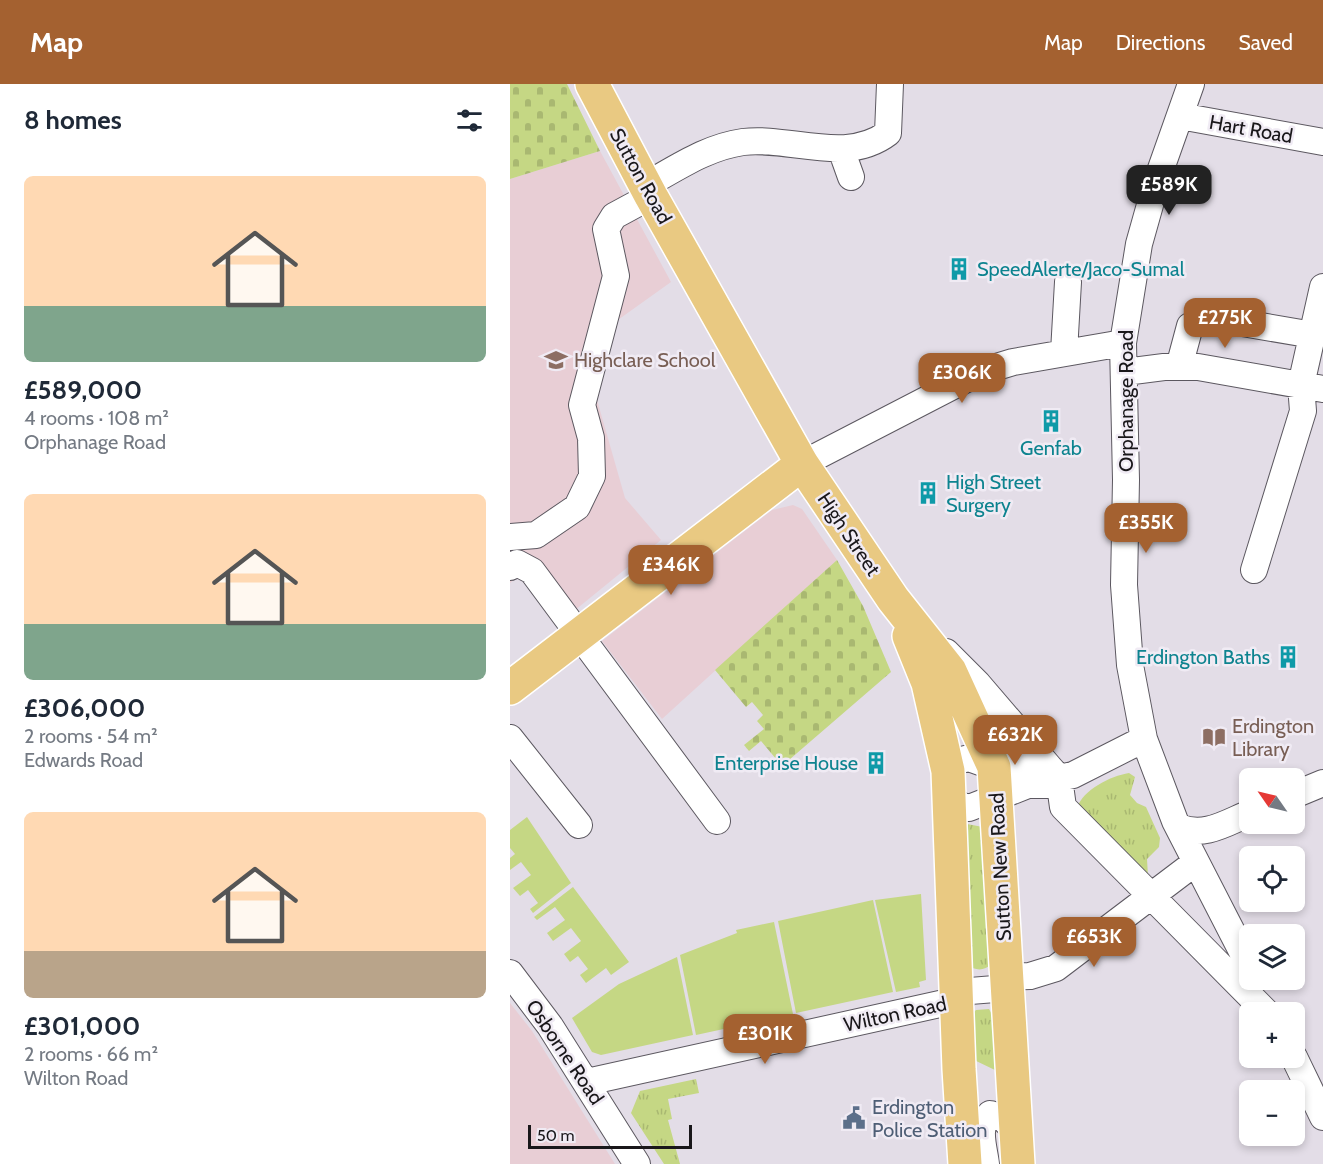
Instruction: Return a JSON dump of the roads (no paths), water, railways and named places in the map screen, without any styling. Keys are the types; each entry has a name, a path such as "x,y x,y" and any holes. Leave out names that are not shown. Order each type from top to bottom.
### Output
{"main road":[{"name":"Sutton Road","path":"592,84 691,268"},
{"name":"High Street","path":"691,268 802,464 893,598"},
{"path":"510,688 802,464"},
{"path":"893,598 928,683 949,785 958,1000 958,1069 965,1164"},
{"name":"Sutton New Road","path":"893,598 950,671 995,782 1018,1164"}],"street":[{"path":"510,537 536,535 577,507 592,476 591,438 582,405 616,276 606,229 614,216 648,190 717,147 746,142 841,149 879,140 888,133 890,84"},
{"name":"Orphanage Road","path":"1179,827 1144,739 1130,665 1124,585 1126,480 1123,343 1139,244 1191,84"},
{"name":"Hart Road","path":"1180,116 1323,142"},
{"path":"841,149 851,177"},
{"path":"1064,352 1068,282"},
{"path":"1254,570 1312,387 1313,335 1323,287"},
{"path":"1179,367 1190,326 1203,319 1219,319 1313,335"},
{"path":"802,464 980,372 1064,352 1123,343"},
{"path":"1125,372 1198,367 1312,387"},
{"path":"510,567 517,563 532,570 717,822"},
{"name":"High Street","path":"893,598 978,684 1054,773"},
{"path":"510,738 579,825"},
{"path":"995,782 969,758 957,761 949,785 962,806 969,808 995,782 1054,773 1073,775 1144,739"},
{"path":"1054,773 1063,807 1256,1002"},
{"path":"1305,790 1323,783"},
{"path":"1179,827 1193,832 1206,831 1239,818"},
{"path":"1179,827 1239,946"},
{"path":"1006,977 1030,976 1056,968 1094,942 1129,912 1152,898 1196,862"},
{"name":"Osborne Road","path":"510,973 550,1026 637,1164"},
{"name":"Wilton Road","path":"587,1082 958,1000 970,991 995,989 1006,977"},
{"path":"1299,1068 1323,1118"},
{"path":"986,1164 981,1128 984,1120 990,1114 1003,1118 1015,1131"}],"place":[{"name":"SpeedAlerte/Jaco-Sumal","path":"959,269"},
{"name":"Highclare School","path":"556,360"},
{"name":"Genfab","path":"1051,421"},
{"name":"High Street Surgery","path":"928,493"},
{"name":"Erdington Baths","path":"1288,657"},
{"name":"Erdington Library","path":"1214,737"},
{"name":"Enterprise House","path":"876,763"},
{"name":"Erdington Police Station","path":"854,1118"}]}
